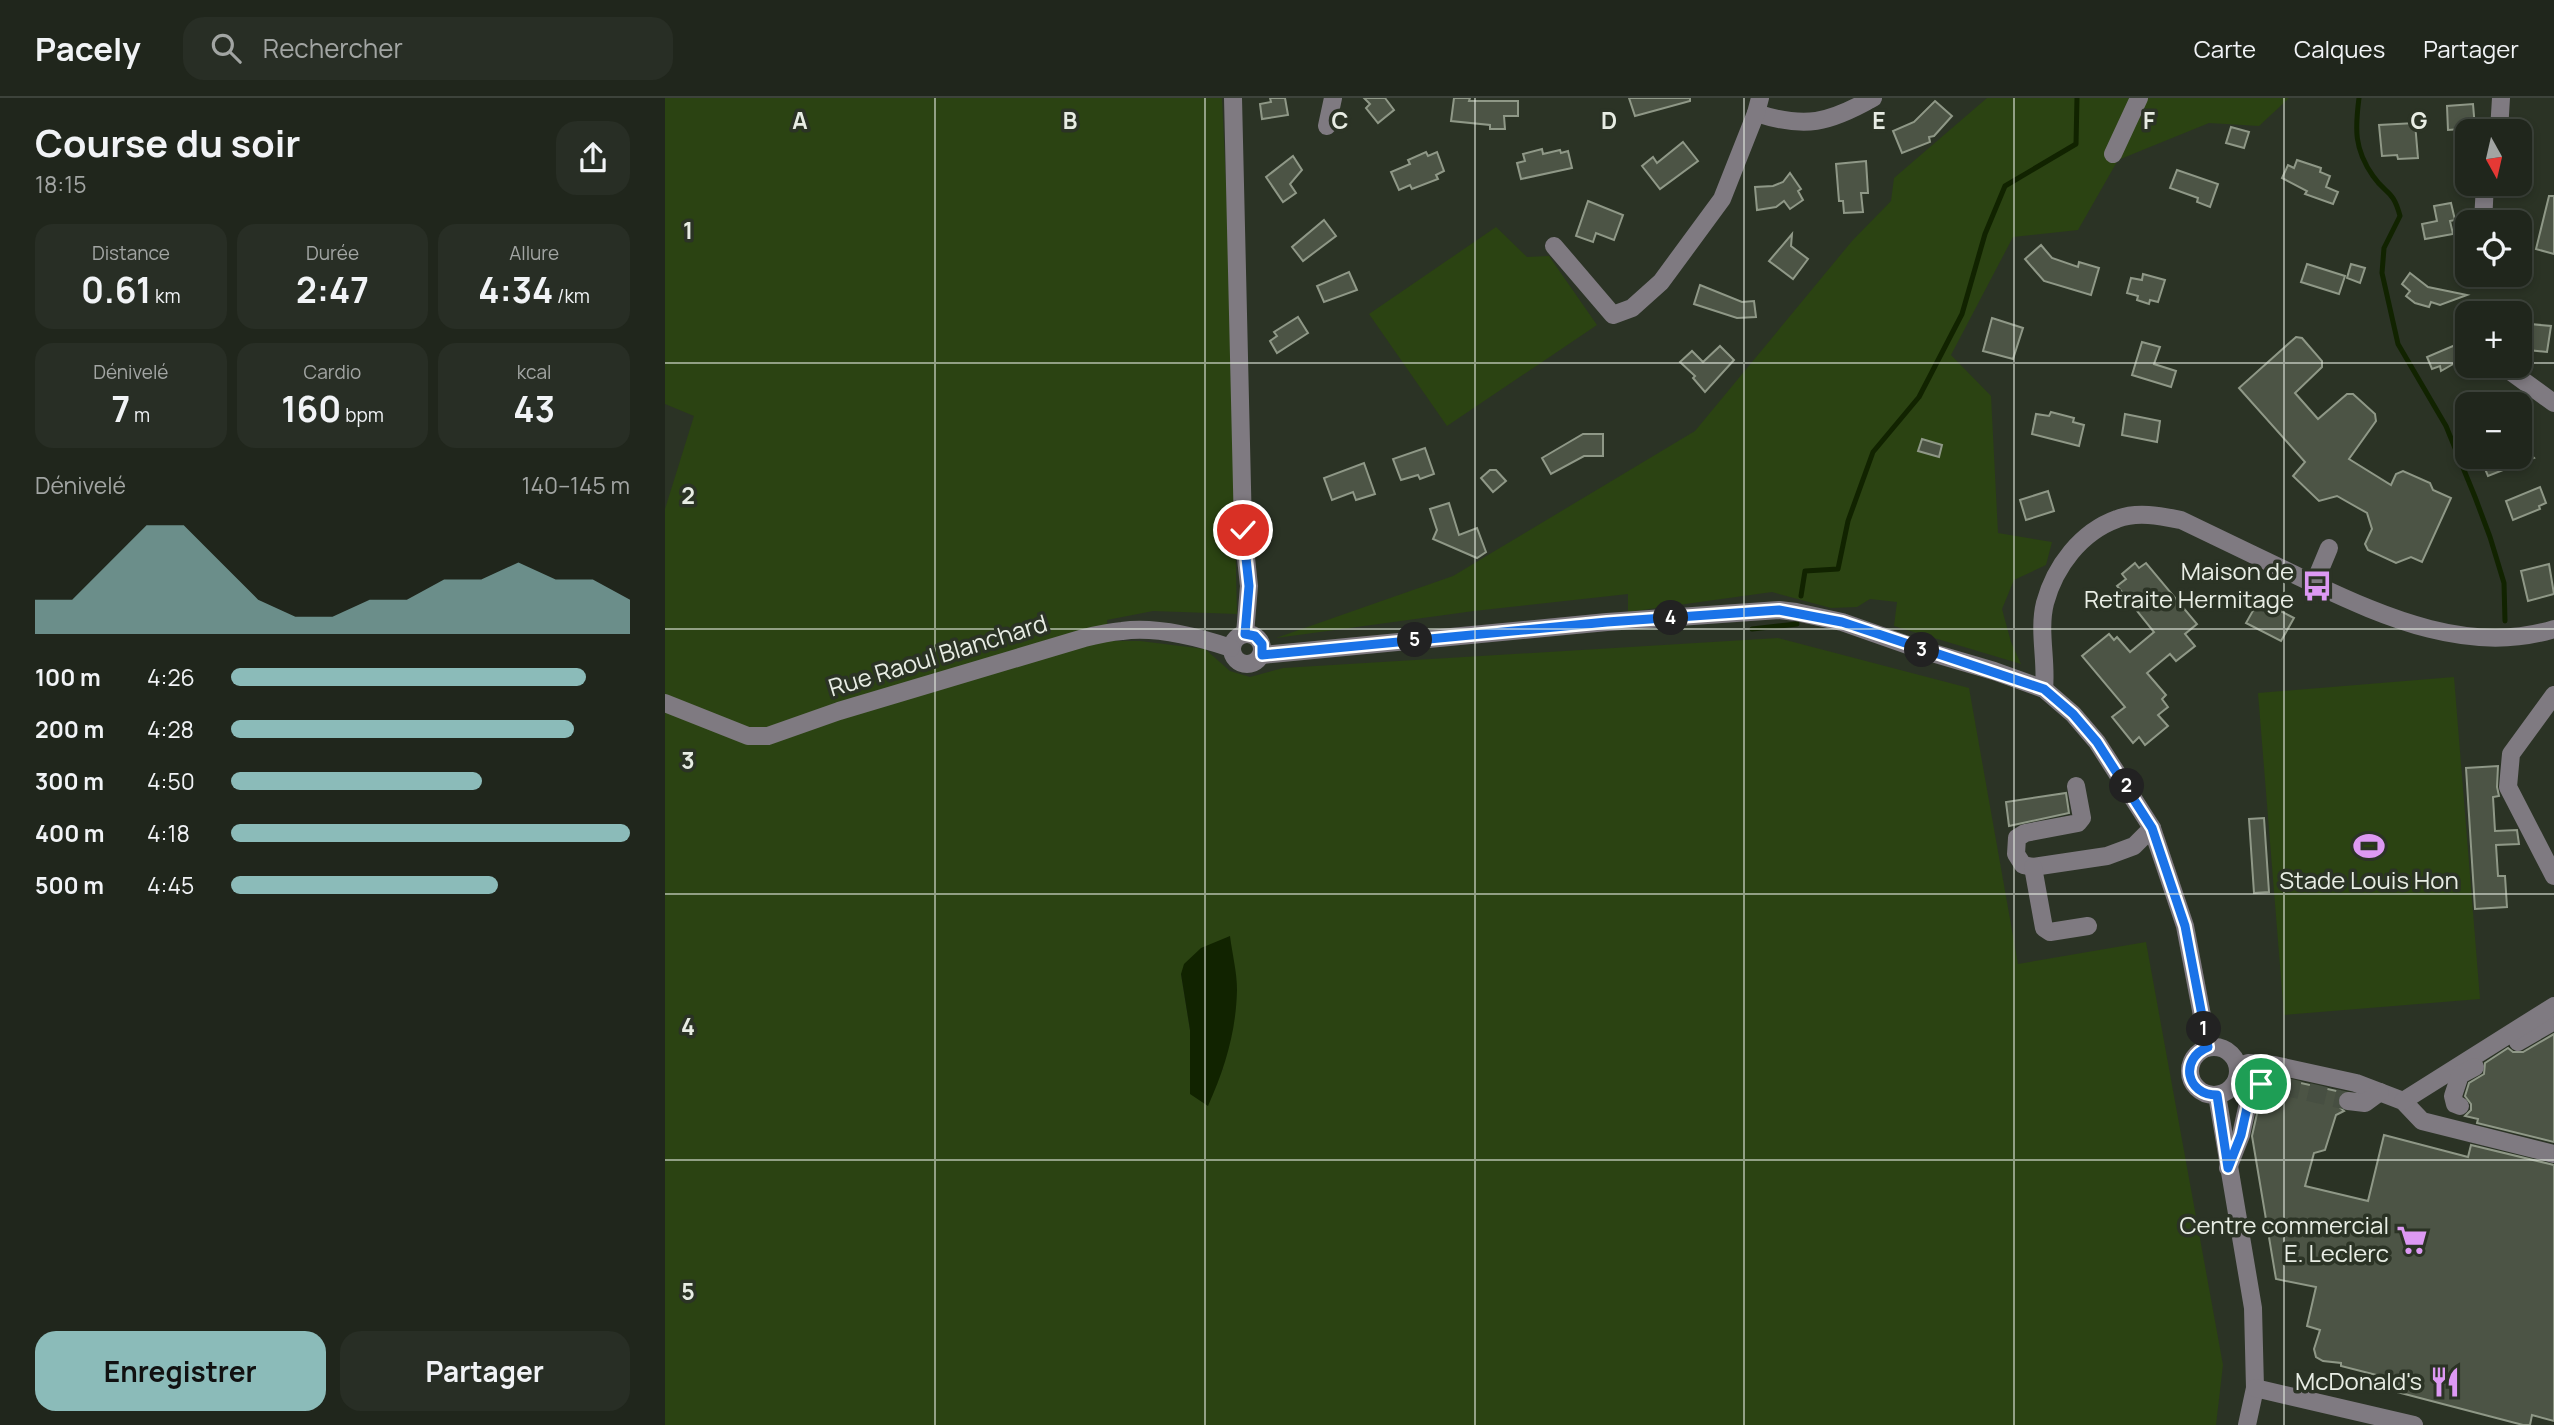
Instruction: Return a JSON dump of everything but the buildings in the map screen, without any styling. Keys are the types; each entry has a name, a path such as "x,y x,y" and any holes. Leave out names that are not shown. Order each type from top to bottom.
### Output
{"street":[{"path":"1233,98 1243,530 1249,586 1245,634"},
{"path":"1328,126 1333,98"},
{"path":"1554,246 1613,315 1632,308 1661,282 1722,199 1758,106 1784,122 1814,122 1848,112 1873,98"},
{"path":"2113,154 2139,98"},
{"path":"2500,119 2501,98"},
{"path":"2520,378 2554,403"},
{"path":"2044,689 2046,674 2042,635 2045,603 2069,554 2091,532 2118,518 2152,514 2181,520 2358,605 2424,629 2487,638 2508,638 2554,629"},
{"path":"2314,584 2329,548"},
{"path":"1262,655 1607,622 1779,610 1842,622 2044,689 2073,714 2097,742 2152,828 2185,926 2208,1047"},
{"name":"Rue Raoul Blanchard","path":"665,703 747,736 768,736 852,707 1084,638 1124,630 1199,638 1231,648"},
{"path":"1245,634 1255,636 1262,644 1262,655 1254,664 1243,665 1234,659 1231,648 1235,638 1245,634"},
{"path":"2554,695 2511,754 2508,787 2554,876"},
{"path":"2076,786 2082,818 2078,823 2025,833 2017,838 2016,854 2023,865 2033,867 2107,856 2134,846 2152,828"},
{"path":"2033,867 2044,928 2050,932 2088,926"},
{"path":"2403,1101 2554,1006"},
{"path":"2460,1105 2455,1104 2453,1096 2460,1075 2554,1021"},
{"path":"2208,1047 2223,1048 2230,1052 2238,1066 2234,1084 2229,1090 2217,1095 2201,1092 2191,1079 2189,1071 2194,1056 2208,1047"},
{"path":"2238,1066 2248,1063 2274,1065 2356,1083 2403,1101 2422,1121 2554,1154"},
{"path":"2228,1168 2241,1135 2250,1094 2261,1084 2282,1086"},
{"path":"2348,1101 2365,1103 2380,1092"},
{"path":"2217,1095 2253,1308 2255,1388 2247,1425"},
{"path":"2255,1388 2414,1425"}],"shaded area":[{"path":"665,98 1222,98 1229,249 1237,614 1153,611 1107,620 1109,641 1140,641 1205,649 1230,671 1250,677 1283,668 1778,638 1969,688 2018,964 2146,942 2223,1365 2216,1425 665,1425 665,509 694,416 665,404","holes":["1181,974 1224,1071 1190,1030"]},
{"path":"1987,98 2289,98 2259,126 2209,123 2118,160 2078,230 2013,237 1951,355 1991,396 1998,533 2052,542 2046,565 2014,580 2002,609 2011,642 2021,664 1894,626 1897,602 1870,599 1857,607 1831,608 1772,592 1628,612 1628,594 1474,611 1276,638 1453,576 1695,431 1852,241 1891,201 1894,178"},
{"path":"1496,227 1527,257 1549,256 1597,325 1447,426 1369,314"},
{"name":"Stade Louis Hon","path":"2454,677 2480,999 2284,1015 2258,693"},
{"path":"1230,936 1237,983 1236,1005 1224,1064 1208,1106 1190,1094 1190,1030 1181,974 1184,964 1201,948"}],"waterway":[{"path":"1801,596 1805,571 1838,569 1848,521 1873,452 1919,397 1962,314 1985,234 2005,186 2076,144 2077,98"},
{"path":"2359,98 2357,139 2362,157 2373,176 2392,196 2400,216 2384,248 2382,273 2398,344 2446,426 2475,497 2504,583 2505,621"},
{"path":"1752,629 1797,624"}],"tunnel":[{"path":"2282,1086 2348,1101"}],"place":[{"name":"Maison de Retraite Hermitage","path":"2317,586"},
{"name":"Stade Louis Hon","path":"2369,846"},
{"name":"Centre commercial E. Leclerc","path":"2412,1240"},
{"name":"McDonald's","path":"2445,1382"}],"route":[{"path":"1243,530 1249,586 1245,634 1255,636 1262,644 1262,655 1286,655 1379,643 1607,622 1779,610 1842,622 2044,689 2073,714 2097,742 2152,828 2185,926 2208,1047 2194,1056 2189,1071 2195,1086 2201,1092 2217,1095 2228,1168 2241,1135 2250,1094 2261,1084"}]}
